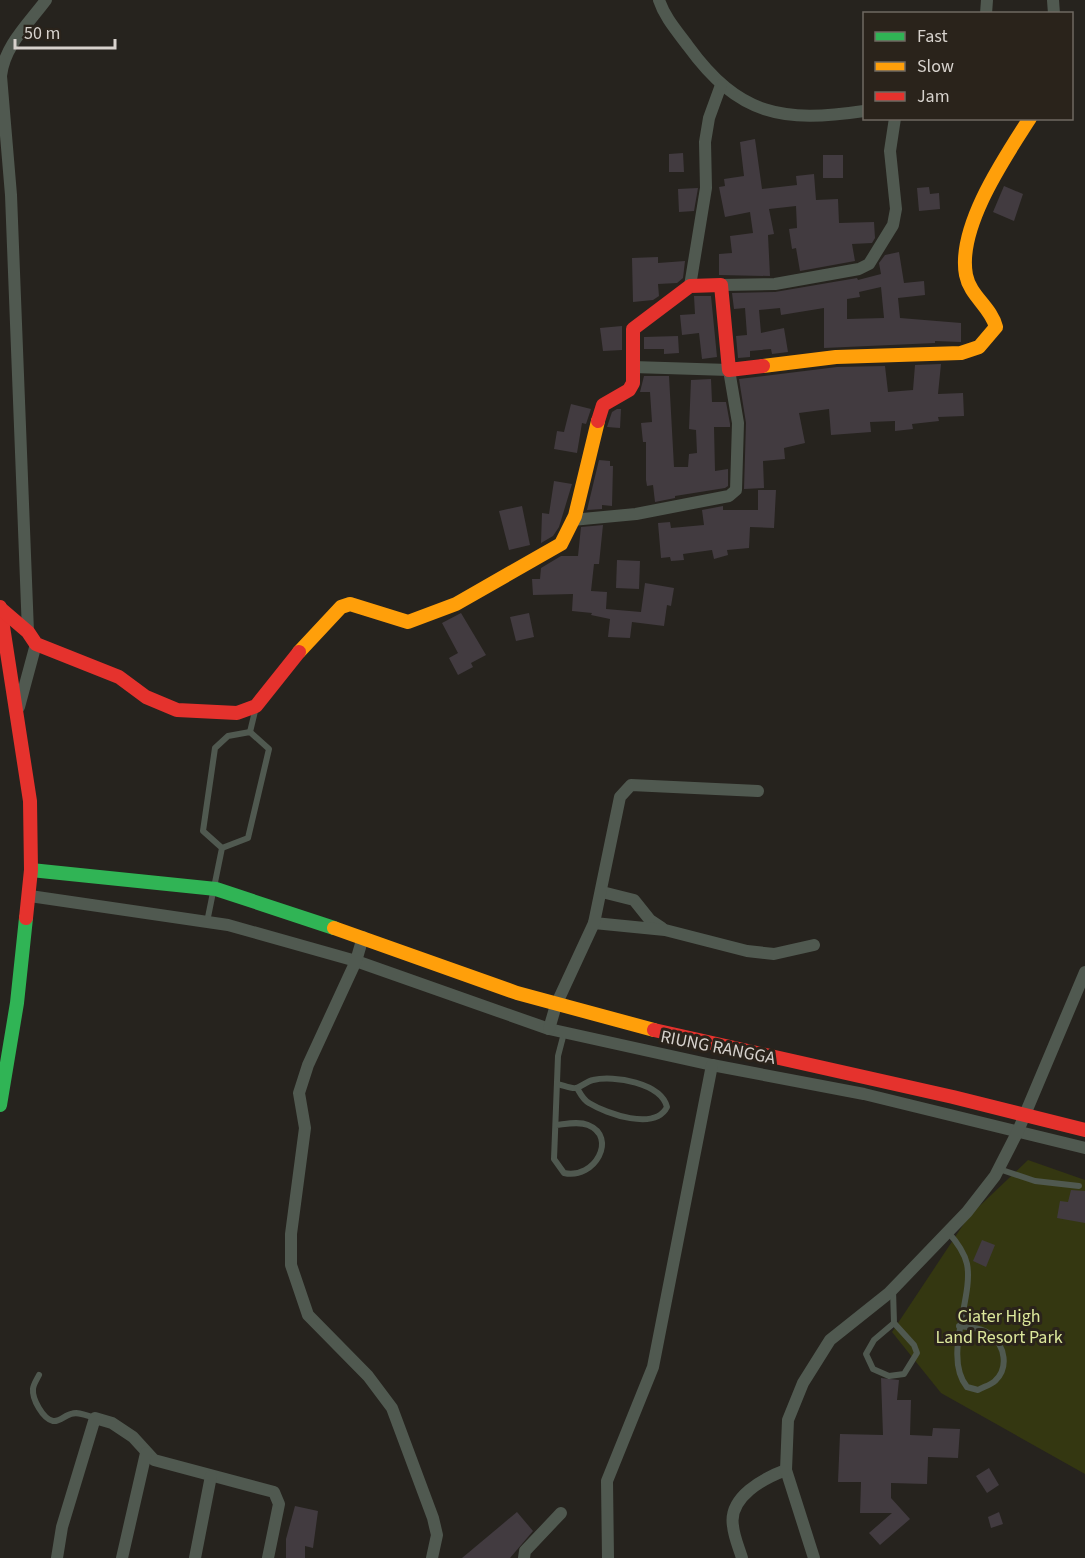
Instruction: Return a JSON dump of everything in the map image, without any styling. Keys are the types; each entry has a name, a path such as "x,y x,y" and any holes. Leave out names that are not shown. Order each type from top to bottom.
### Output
{"street":[{"path":"17,715 32,638 11,195 1,76 2,63 11,46 46,0"},
{"path":"659,0 663,13 704,68 721,85 740,98 777,114 821,117 863,111"},
{"path":"690,286 706,188 705,142 709,118 721,85"},
{"path":"0,607 32,638 119,676 146,697 177,710 237,713 256,706 293,658 341,607 350,604 408,622 432,615 561,544 572,520 603,405 632,387 631,335 636,324 690,286 775,284 859,269 869,264 893,225 896,209 890,151 895,120"},
{"path":"633,366 729,370 836,357 961,353 980,347 996,327 995,318 974,293 966,276 965,262 971,227 983,192 1029,120"},
{"path":"572,520 636,514 733,494 736,487 738,423 729,370 721,285"},
{"path":"0,607 30,801 31,870 30,897 17,1003 0,1105"},
{"path":"549,1029 556,1005 594,923 620,797 625,789 631,785 758,791"},
{"path":"31,870 216,889 556,1005 753,1054 1024,1113 1085,1130"},
{"path":"602,892 634,900 650,920 665,930"},
{"name":"RIUNG RANGGA","path":"30,897 228,925 356,962 564,1033 712,1065 864,1094 1085,1149"},
{"path":"594,923 665,930 747,951 774,954 814,945"},
{"path":"363,938 356,962 308,1065 299,1093 305,1128 291,1234 291,1264 308,1315 368,1376 392,1408 433,1518 437,1535 432,1558"},
{"path":"814,1558 786,1470 788,1420 803,1383 830,1340 893,1289 967,1212 999,1168 1018,1131 1085,972"},
{"path":"608,1558 607,1482 653,1367 712,1065"},
{"path":"57,1558 62,1527 95,1418 112,1423 133,1437 154,1460 274,1492 279,1504 268,1558"},
{"path":"122,1558 146,1453"},
{"path":"742,1558 732,1525 733,1513 742,1497 764,1478 786,1470"},
{"path":"195,1558 211,1476"},
{"path":"524,1558 525,1551 561,1514"}],"lane":[{"path":"250,732 256,706"},
{"path":"222,848 248,838 269,749 250,732"},
{"path":"222,848 208,838 203,831 215,748 228,736 250,732"},
{"path":"207,922 216,889 222,848"},
{"path":"556,1125 588,1125 597,1131 602,1141 599,1156 585,1172 573,1175 564,1173 558,1166 553,1148 558,1056 564,1033"},
{"path":"557,1084 577,1088 596,1079 632,1082 656,1090 665,1099 667,1107 664,1113 655,1118 639,1120 587,1102 577,1088"},
{"path":"999,1168 1035,1181 1079,1186"},
{"path":"948,1232 962,1250 967,1264 968,1283 959,1326 960,1376 967,1387 978,1390 995,1381 1004,1368 1003,1351 991,1335 978,1329 959,1326"},
{"path":"893,1289 894,1323 914,1345 917,1353 904,1374 889,1376 873,1369 866,1354 874,1340 894,1323"},
{"path":"39,1375 33,1389 38,1405 45,1416 52,1421 71,1413 95,1418"}],"green space":[{"name":"Ciater High Land Resort Park","path":"1028,1160 1085,1180 1085,1474 941,1393 892,1332 969,1216"}],"building":[{"path":"755,139 762,189 797,185 796,176 814,174 816,200 838,199 839,223 874,222 875,238 872,243 852,244 855,261 800,271 796,248 792,249 789,229 797,228 796,206 769,209 774,234 768,235 770,276 719,275 719,254 732,253 730,236 753,233 750,212 725,217 719,187 725,186 724,179 744,176 740,142"},
{"path":"683,153 684,172 669,172 669,154"},
{"path":"823,155 843,155 843,178 823,178"},
{"path":"1004,186 1023,194 1014,221 993,212"},
{"path":"929,187 930,194 939,193 940,209 919,211 917,188"},
{"path":"698,188 694,211 679,212 678,189"},
{"path":"899,252 904,283 924,281 925,295 898,298 900,318 961,323 961,342 935,341 935,343 824,348 824,308 781,315 780,308 759,310 761,333 784,328 788,352 772,354 771,349 750,351 750,357 738,358 736,336 747,335 745,308 734,309 732,293 775,292 857,278 858,280 881,274 879,263 885,255","holes":["881,287 884,318 847,319 847,299 860,297 859,292"]},
{"path":"658,257 658,263 685,261 683,278 677,283 658,284 659,296 653,300 633,302 632,258"},
{"path":"694,296 711,296 717,357 702,359 699,333 682,335 680,315 695,314"},
{"path":"622,326 622,350 603,351 600,328"},
{"path":"678,336 679,353 664,354 664,349 644,349 644,337"},
{"path":"941,364 938,394 963,393 964,416 938,417 939,421 912,424 913,429 895,431 895,421 870,422 871,432 831,435 829,409 799,413 805,443 784,448 785,459 763,461 764,488 744,489 746,423 739,379 837,367 885,366 888,392 913,390 915,365"},
{"path":"644,376 669,376 674,467 688,467 689,454 697,453 696,430 689,429 691,380 711,379 712,402 726,402 730,424 730,427 714,427 715,471 728,469 728,486 655,502 653,485 647,486 646,442 643,442 641,423 652,422 650,392 640,392"},
{"path":"571,404 591,409 586,424 582,423 577,453 554,449 557,431 564,432"},
{"path":"621,409 620,428 607,427 612,412"},
{"path":"599,460 610,461 610,466 613,466 612,506 602,505 602,509 587,510"},
{"path":"554,481 572,484 559,527 553,536 541,543 542,513 549,514"},
{"path":"758,490 776,490 774,528 750,527 749,548 727,550 728,555 714,559 712,550 683,554 684,560 671,561 670,557 661,558 658,523 670,522 671,528 704,525 702,510 723,506 723,510 758,510"},
{"path":"522,506 530,545 509,550 499,511"},
{"path":"603,525 599,564 594,564 591,591 607,592 606,609 641,612 645,583 674,588 671,606 667,605 664,626 632,622 630,638 608,637 610,619 591,615 592,613 572,611 573,594 533,595 532,579 540,579 541,568 561,556 578,556 581,527"},
{"path":"617,560 640,561 639,589 616,588"},
{"path":"461,613 486,655 471,663 473,667 458,675 449,658 458,653 442,623"},
{"path":"529,613 534,637 516,641 510,617"},
{"path":"1071,1190 1085,1191 1085,1223 1057,1218 1060,1201 1068,1202"},
{"path":"982,1240 995,1245 986,1267 973,1261"},
{"path":"881,1378 899,1380 897,1400 911,1400 910,1435 932,1436 933,1428 960,1429 958,1458 928,1457 927,1484 891,1483 891,1498 910,1519 880,1545 869,1533 892,1513 860,1513 861,1482 838,1482 840,1434 883,1435"},
{"path":"989,1468 999,1485 987,1493 976,1476"},
{"path":"295,1506 318,1511 313,1548 305,1546 305,1558 286,1558 286,1539"},
{"path":"517,1512 533,1531 510,1558 462,1558"},
{"path":"999,1512 1003,1524 991,1528 988,1517"}],"traffic: fast":[{"path":"31,870 216,889 334,928"},
{"path":"0,1105 17,1003 26,918"}],"traffic: slow":[{"path":"763,366 836,357 961,353 979,347 996,327 990,313 968,282 965,256 969,236 985,193 1029,120"},
{"path":"299,652 341,607 350,604 408,622 456,604 561,544 575,516 598,421"},
{"path":"334,928 517,993 654,1030"}],"traffic: jam":[{"path":"598,421 603,405 629,390 633,383 633,329 690,286 721,285 729,370 763,366"},
{"path":"0,607 30,801 31,870 26,918"},
{"path":"0,608 28,632 36,644 119,677 146,697 177,710 237,713 256,706 299,652"},
{"path":"654,1030 953,1097 1085,1130"}]}
